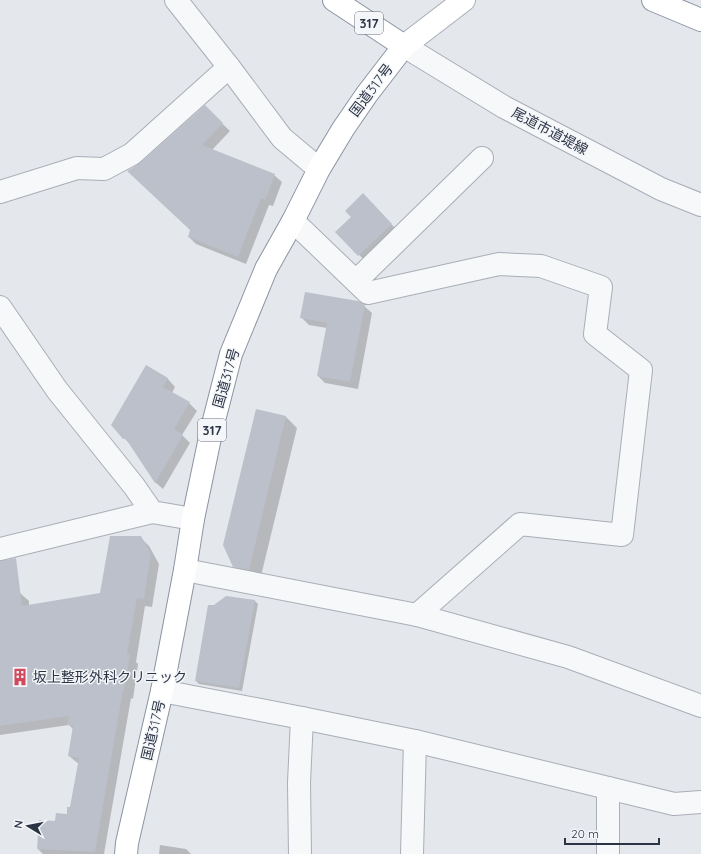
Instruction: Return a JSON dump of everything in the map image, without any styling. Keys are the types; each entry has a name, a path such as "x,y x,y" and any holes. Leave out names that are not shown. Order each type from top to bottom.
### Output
{"main road":[{"name":"317","path":"334,0 404,46"},
{"name":"国道317号","path":"126,854 127,843 162,691 193,519 212,428 231,354 266,270 319,169 343,129 404,46 464,0"},
{"path":"653,0 701,20"}],"street":[{"path":"176,0 229,66 282,138 319,169"},
{"name":"尾道市道堤線","path":"404,46 504,107 661,189 701,205"},
{"path":"0,192 77,168 104,169 132,154 229,66"},
{"path":"356,282 482,158"},
{"path":"293,221 368,293 499,264 541,266 601,287 596,334 641,370 622,535 520,524 416,615"},
{"path":"0,307 57,390 134,486 152,512"},
{"path":"0,549 152,512 193,519"},
{"path":"185,570 416,615 568,657 701,706"},
{"path":"162,691 415,741 674,804 701,802"},
{"path":"300,854 299,783 302,718"},
{"path":"412,854 415,741"},
{"path":"608,788 608,854"}],"building":[{"path":"205,105 223,123 202,145 275,174 265,200 261,198 238,257 188,237 190,230 127,171 140,163"},
{"path":"363,193 392,224 358,256 335,232 351,217 345,211"},
{"path":"305,292 358,301 365,305 350,382 317,376 327,323 300,318"},
{"path":"146,365 168,378 163,387 190,402 174,429 183,435 155,483 126,439 123,439 111,425"},
{"path":"256,409 286,416 249,570 233,567 223,545"},
{"path":"110,536 141,536 151,554 144,599 137,598 127,654 130,655 95,852 37,849 39,820 55,821 56,813 67,814 67,807 70,807 79,758 68,756 73,726 67,725 69,716 0,726 0,561 16,558 22,606 100,593"},
{"path":"226,596 255,600 239,688 195,681 208,605 214,605"}],"place":[{"name":"坂上整形外科クリニック","path":"20,677"}]}
